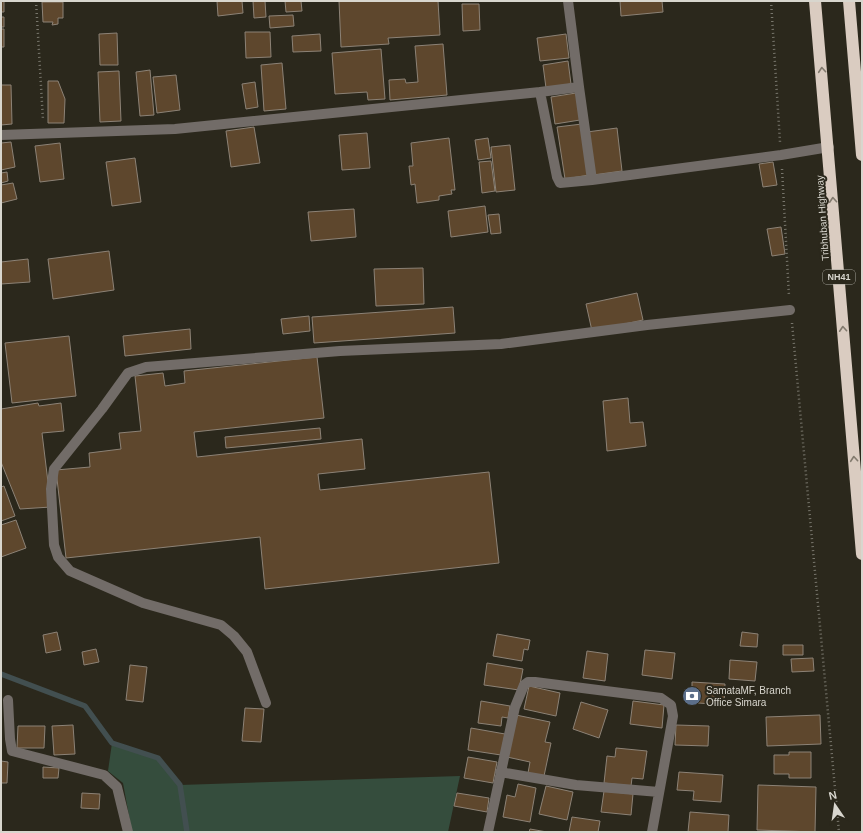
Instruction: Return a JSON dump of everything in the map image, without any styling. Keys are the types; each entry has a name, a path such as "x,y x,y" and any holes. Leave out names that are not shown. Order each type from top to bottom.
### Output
{"highway":[{"name":"Tribhuban Highway","path":"815,1 829,146 845,364 862,554"},
{"path":"849,1 862,155"}],"street":[{"path":"568,1 592,180"},
{"path":"1,135 175,129 579,87"},
{"path":"540,92 557,177 560,183 781,155 829,146"},
{"path":"266,702 247,652 234,636 221,625 143,603 70,571 58,557 54,545 51,489 54,469 102,409 128,373 146,367 316,353 501,344 648,325 790,310"},
{"path":"488,832 515,707 524,685 528,682 661,698 671,705 673,716 652,832"},
{"path":"8,700 12,751 104,775 117,787 128,832"},
{"path":"500,772 576,785 659,792"}],"path":[{"path":"36,1 44,134"},
{"path":"771,1 790,310 802,415 812,554 839,832"}],"green space":[{"path":"112,743 156,757 180,785 460,776 448,832 132,832 123,783 108,771"}],"building":[{"path":"1,1 4,1 4,12 1,12"},
{"path":"217,1 242,1 243,13 218,16"},
{"path":"253,1 265,1 266,17 254,18"},
{"path":"285,1 301,1 302,11 286,12"},
{"path":"339,1 438,1 440,35 388,38 389,44 341,47"},
{"path":"620,1 662,1 663,12 621,16"},
{"path":"42,2 63,2 63,18 58,18 58,24 52,25 53,22 43,22"},
{"path":"462,4 479,4 480,30 463,31"},
{"path":"293,15 294,26 270,28 269,16"},
{"path":"1,17 4,17 4,27 1,27"},
{"path":"1,29 4,29 4,47 1,47"},
{"path":"245,32 270,32 271,57 246,58"},
{"path":"117,33 118,65 100,65 99,34"},
{"path":"320,34 321,51 293,52 292,36"},
{"path":"566,34 569,58 540,61 537,38"},
{"path":"443,44 447,95 390,100 389,80 405,79 406,83 418,82 415,46"},
{"path":"381,49 385,99 368,100 367,92 335,94 332,53"},
{"path":"568,61 571,84 546,88 543,65"},
{"path":"282,63 286,109 264,111 261,65"},
{"path":"150,70 154,115 140,116 136,72"},
{"path":"119,71 121,121 100,122 98,72"},
{"path":"176,75 180,110 157,113 153,77"},
{"path":"48,81 58,81 65,99 64,123 48,123"},
{"path":"255,82 258,107 246,109 242,84"},
{"path":"1,85 11,85 12,124 1,125"},
{"path":"576,93 580,120 555,124 551,97"},
{"path":"582,124 589,175 565,179 557,127"},
{"path":"254,127 260,163 231,167 226,131"},
{"path":"617,128 622,171 593,175 587,132"},
{"path":"367,133 370,168 342,170 339,135"},
{"path":"449,138 455,190 451,190 452,194 439,196 439,200 417,203 415,184 411,185 409,166 413,166 411,143"},
{"path":"488,138 491,158 478,160 475,140"},
{"path":"11,142 15,167 1,170 1,143"},
{"path":"60,143 64,179 40,182 35,146"},
{"path":"510,145 515,190 496,192 491,147"},
{"path":"135,158 141,202 112,206 106,162"},
{"path":"491,161 495,191 482,193 479,162"},
{"path":"773,162 777,185 763,187 759,164"},
{"path":"7,172 8,181 1,183 1,173"},
{"path":"13,183 17,199 1,203 1,185"},
{"path":"485,206 488,232 451,237 448,211"},
{"path":"354,209 356,237 311,241 308,212"},
{"path":"499,214 501,233 491,234 488,215"},
{"path":"781,227 785,254 772,256 767,229"},
{"path":"109,251 114,290 53,299 48,259"},
{"path":"28,259 30,282 1,284 1,262"},
{"path":"423,268 424,304 376,306 374,269"},
{"path":"637,293 643,320 592,331 586,304"},
{"path":"453,307 455,333 314,343 312,317"},
{"path":"309,316 310,331 283,334 281,319"},
{"path":"190,329 191,349 125,356 123,336"},
{"path":"69,336 76,396 12,403 5,343"},
{"path":"317,357 324,418 194,432 197,457 362,439 365,469 318,474 320,490 489,472 499,563 265,589 260,537 66,558 56,470 90,467 89,453 121,449 119,433 141,431 135,376 163,373 165,386 185,383 184,371"},
{"path":"628,398 630,423 643,422 646,446 607,451 603,401"},
{"path":"38,403 39,406 61,403 64,431 42,433 51,507 20,509 1,462 1,409"},
{"path":"320,428 321,439 226,448 225,437"},
{"path":"4,486 15,516 1,521 1,487"},
{"path":"16,520 26,548 1,557 1,525"},
{"path":"57,632 61,650 46,653 43,635"},
{"path":"742,632 758,634 757,647 740,646"},
{"path":"497,634 530,640 528,650 524,649 522,661 493,656"},
{"path":"783,645 803,645 803,655 783,655"},
{"path":"96,649 99,662 84,665 82,652"},
{"path":"645,650 675,653 672,679 642,675"},
{"path":"587,651 608,654 605,681 583,678"},
{"path":"813,658 814,671 792,672 791,659"},
{"path":"730,660 757,662 755,681 729,679"},
{"path":"487,663 523,669 519,690 484,685"},
{"path":"130,665 147,667 143,702 126,700"},
{"path":"692,682 725,684 724,705 686,702 687,689 692,689"},
{"path":"529,686 560,693 556,716 524,709"},
{"path":"481,701 510,706 508,718 502,717 501,726 478,723"},
{"path":"633,701 664,705 662,728 630,724"},
{"path":"581,702 608,710 599,738 573,729"},
{"path":"245,708 264,709 261,742 242,741"},
{"path":"516,715 550,722 545,742 551,743 544,776 528,773 530,762 507,757"},
{"path":"820,715 821,744 767,746 766,717"},
{"path":"73,725 75,754 54,755 52,726"},
{"path":"676,725 709,726 708,746 675,745"},
{"path":"18,726 45,726 44,748 17,748"},
{"path":"471,728 505,734 501,755 468,750"},
{"path":"616,748 647,751 643,779 632,778 631,786 604,783 607,756 615,757"},
{"path":"789,752 811,752 811,778 789,778 789,774 774,774 774,755 789,755"},
{"path":"468,757 497,762 493,783 464,778"},
{"path":"1,761 8,762 7,783 1,783"},
{"path":"43,767 59,768 58,778 43,778"},
{"path":"679,772 723,775 721,802 693,800 694,791 677,790"},
{"path":"518,784 536,788 530,822 503,817 507,795 515,797"},
{"path":"758,785 816,787 815,832 757,830"},
{"path":"546,786 573,792 567,820 539,814"},
{"path":"604,791 633,794 631,815 601,812"},
{"path":"82,793 100,794 99,809 81,808"},
{"path":"457,793 489,798 487,812 454,806"},
{"path":"690,812 729,815 728,832 688,832"},
{"path":"572,817 600,821 598,832 569,832"},
{"path":"530,829 547,832 529,832"}],"waterway":[{"path":"1,674 85,706 112,743 158,758 180,785 187,832"}],"place":[{"name":"SamataMF, Branch Office Simara","path":"692,696"}]}
